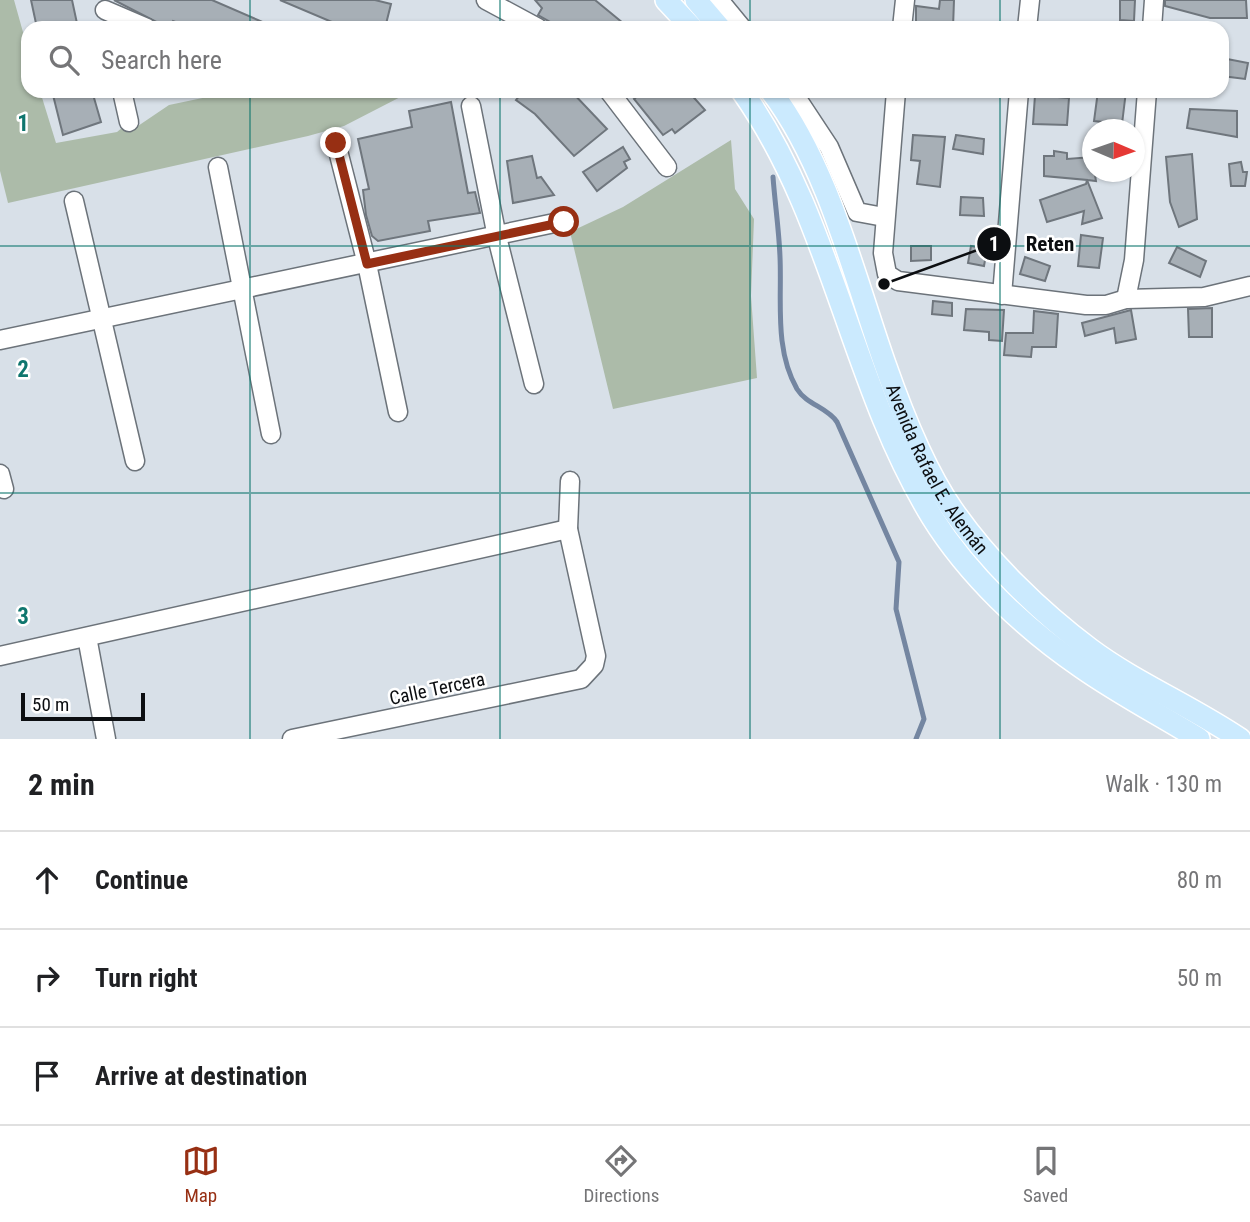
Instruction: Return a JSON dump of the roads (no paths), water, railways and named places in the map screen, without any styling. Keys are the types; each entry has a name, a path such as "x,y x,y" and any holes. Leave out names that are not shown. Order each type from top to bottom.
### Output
{"main road":[{"path":"666,0 686,21"},
{"path":"696,0 714,21"},
{"name":"Avenida Rafael E. Alemán","path":"747,98 762,119 805,205 885,418 933,518 976,574 1028,625 1081,667 1199,739"},
{"name":"Avenida Rafael E. Alemán","path":"775,98 808,154 887,369 920,448 951,508 1007,574 1091,650 1198,710 1240,739"}],"street":[{"path":"486,0 525,21"},
{"path":"719,0 736,21"},
{"path":"903,21 905,0"},
{"path":"1028,21 1030,0"},
{"path":"1152,21 1154,0"},
{"path":"104,5 133,21"},
{"path":"124,98 129,122"},
{"path":"614,98 667,167"},
{"path":"796,98 828,147 857,212 884,217"},
{"path":"895,98 884,217 883,253 887,274 913,285 1086,305 1106,305 1126,299 1204,297 1250,286"},
{"path":"1002,295 1018,98"},
{"path":"1126,299 1134,260 1146,98"},
{"path":"471,106 497,237 534,384"},
{"path":"336,143 367,264 398,412"},
{"path":"218,167 271,434"},
{"path":"74,201 135,461"},
{"path":"0,340 564,222"},
{"path":"0,656 568,529 570,481"},
{"name":"Calle Tercera","path":"292,739 581,679 588,673 596,656 568,529"},
{"path":"87,637 106,739"}],"waterway":[{"path":"773,177 785,358 801,394 837,422 899,562 896,609 924,719 916,739"}],"place":[{"name":"Reten","path":"884,284"}]}
